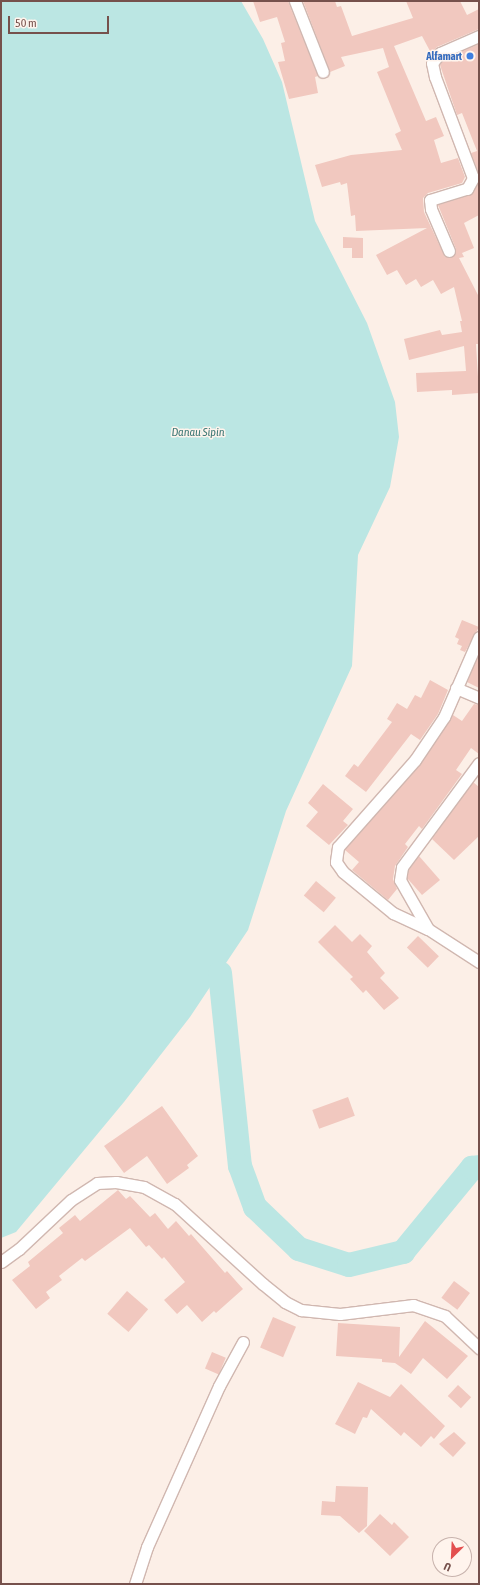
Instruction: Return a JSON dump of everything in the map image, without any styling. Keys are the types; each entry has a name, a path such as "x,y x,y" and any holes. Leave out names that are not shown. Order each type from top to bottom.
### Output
{"street":[{"path":"295,1 323,72"},
{"path":"449,251 431,209 430,200 467,189 473,178 435,77 432,63 440,53 479,36"},
{"path":"479,637 444,717 415,760 344,841 337,852 336,862 343,872 393,913 428,928 479,962"},
{"path":"456,688 479,698"},
{"path":"428,928 400,880 402,867 479,763"},
{"path":"1,1262 19,1249 71,1200 97,1183 116,1182 144,1187 175,1204 263,1284 285,1302 301,1310 340,1314 413,1305 445,1316 479,1348"},
{"path":"135,1584 147,1547 219,1386 243,1342"}],"water":[{"name":"Danau Sipin","path":"1,1 241,1 263,39 282,82 315,221 367,323 395,402 399,437 390,487 358,555 352,666 286,811 248,930 190,1017 124,1102 16,1232 1,1238"}],"building":[{"path":"253,1 288,1 318,76 315,77 318,93 289,99 278,62 285,61 281,43 285,42 277,17 260,22"},
{"path":"303,1 335,1 337,7 341,6 352,36 413,18 406,1 460,1 467,15 479,9 479,29 437,47 431,53 422,36 394,46 426,121 436,117 444,136 434,140 441,163 458,158 465,177 462,183 428,193 423,198 424,212 445,257 454,255 456,249 438,205 470,195 479,182 479,215 464,223 474,248 462,253 464,257 459,258 479,297 479,344 476,344 479,393 452,395 452,390 417,392 416,373 466,371 464,346 409,360 404,339 440,330 442,335 462,332 460,321 462,321 454,287 441,294 433,280 421,287 416,279 406,285 397,270 387,275 376,255 427,228 356,231 355,215 351,216 347,183 341,185 340,182 322,187 315,165 351,155 402,150 395,134 401,131 377,72 389,67 383,48 341,57 345,66 330,72"},
{"path":"479,44 479,174 471,153 477,151 462,113 457,115 440,65 444,59"},
{"path":"343,237 363,238 363,258 352,258 352,248 343,248"},
{"path":"462,620 479,627 465,652 460,650 462,646 457,644 459,639 455,637"},
{"path":"479,654 479,688 467,682"},
{"path":"430,680 448,690 438,714 420,740 411,734 366,792 345,776 354,764 358,767 392,722 387,719 397,703 407,709 415,695 421,698"},
{"path":"474,704 479,705 479,754 471,748 456,770 462,774 422,829 419,826 405,844 408,847 395,866 393,879 397,889 388,900 352,870 359,862 345,850 420,765 453,715 462,721"},
{"path":"473,782 479,787 479,836 454,860 432,839"},
{"path":"323,784 353,809 343,821 348,825 329,845 306,826 318,812 308,803"},
{"path":"419,856 440,880 422,895 407,878 409,870"},
{"path":"316,881 336,898 324,912 304,896"},
{"path":"335,925 352,942 360,934 372,946 367,952 385,973 380,978 399,998 384,1010 366,990 363,993 350,979 353,977 318,942"},
{"path":"418,936 439,956 428,968 407,948"},
{"path":"348,1097 355,1116 319,1129 312,1110"},
{"path":"162,1106 198,1156 187,1165 189,1168 167,1184 147,1156 124,1173 104,1146"},
{"path":"118,1190 126,1199 130,1196 150,1217 155,1213 168,1229 176,1221 189,1236 191,1234 225,1273 227,1271 243,1289 216,1313 214,1311 202,1322 187,1305 177,1314 164,1300 185,1282 164,1257 162,1259 149,1245 146,1247 130,1228 85,1261 82,1258 59,1276 62,1280 46,1292 50,1298 36,1309 12,1280 30,1266 28,1262 63,1233 59,1228 75,1215 80,1221"},
{"path":"454,1281 470,1293 457,1310 441,1298"},
{"path":"127,1291 148,1309 128,1332 107,1314"},
{"path":"273,1317 296,1327 283,1357 260,1347"},
{"path":"425,1321 468,1356 447,1379 423,1358 411,1374 395,1363 382,1362 382,1359 336,1356 338,1323 400,1327 399,1357"},
{"path":"212,1352 226,1358 219,1374 205,1369"},
{"path":"358,1382 390,1397 401,1384 445,1426 434,1439 431,1436 421,1447 404,1432 401,1436 371,1409 367,1418 363,1417 355,1434 335,1424"},
{"path":"458,1385 471,1397 461,1408 448,1396"},
{"path":"454,1432 466,1443 453,1457 439,1444"},
{"path":"336,1486 368,1487 367,1526 359,1533 340,1516 321,1515 322,1501 335,1502"},
{"path":"380,1514 392,1525 394,1522 409,1537 390,1556 364,1531"}],"waterway":[{"path":"220,973 240,1166 255,1207 299,1249 349,1265 403,1252 472,1168 479,1167"}],"place":[{"name":"Alfamart","path":"470,56"}]}
